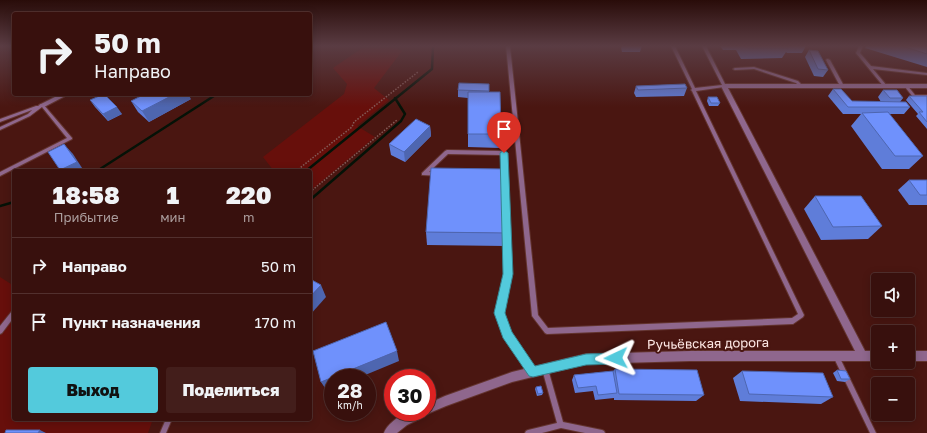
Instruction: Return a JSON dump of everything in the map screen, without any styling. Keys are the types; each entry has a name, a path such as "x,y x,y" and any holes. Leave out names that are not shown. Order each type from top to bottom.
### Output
{"street":[{"path":"862,356 724,86 927,86"},
{"path":"42,105 62,96"},
{"name":"Ручьёвская дорога","path":"436,405 512,377 586,359 690,356 871,356"},
{"path":"915,356 927,356"},
{"path":"389,433 403,421"}],"lane":[{"path":"510,66 535,316 547,332 792,321 801,315 682,66"},
{"path":"693,90 724,86 714,66"},
{"path":"831,66 842,86"},
{"path":"869,67 927,74"},
{"path":"869,67 884,86"},
{"path":"735,69 754,68 797,82 801,86"},
{"path":"906,86 914,96 927,96"},
{"path":"0,121 42,105"},
{"path":"0,129 29,115 42,105"},
{"path":"0,174 70,138 42,105"},
{"path":"506,177 424,174 447,152 504,153 506,177 508,274 500,313 507,335 533,372"},
{"path":"0,331 12,316"},
{"path":"836,356 873,433"},
{"path":"545,369 561,425"},
{"path":"163,433 168,421"},
{"path":"528,433 561,425 602,433"}],"path":[{"path":"299,169 352,127 354,122 418,72"},
{"path":"312,190 397,120"}],"shaded area":[{"path":"336,66 390,66 374,88 389,100 357,126 375,137 312,189 312,169 272,169 263,157 344,94 347,84 333,68"},
{"path":"0,277 12,285 12,421 152,421 148,433 0,433"}],"building":[{"path":"817,66 826,66 828,70 818,69"},
{"path":"459,83 489,84 489,91 458,90"},
{"path":"685,84 687,88 638,90 636,86"},
{"path":"833,89 841,89 852,101 906,102 910,107 848,107"},
{"path":"883,90 897,90 903,98 890,98"},
{"path":"468,92 500,92 501,134 468,134"},
{"path":"99,96 106,96 117,107 103,114 90,100"},
{"path":"141,96 171,96 142,111 131,101"},
{"path":"909,96 927,96 927,122 919,112 923,112"},
{"path":"708,97 717,97 720,103 711,103"},
{"path":"888,112 923,156 895,156 862,113"},
{"path":"416,119 430,126 404,152 389,144"},
{"path":"64,144 77,162 59,169 48,152"},
{"path":"431,168 503,169 506,233 426,232"},
{"path":"909,180 927,180 927,195 920,195"},
{"path":"815,196 861,196 882,226 833,227"},
{"path":"312,280 321,285 312,295"},
{"path":"386,322 397,351 353,369 324,369 324,381 321,382 313,351"},
{"path":"615,369 697,370 704,395 619,394"},
{"path":"837,370 846,371 850,379 841,379"},
{"path":"613,371 617,393 598,395 596,386 578,388 574,375"},
{"path":"742,371 823,373 833,397 749,394"},
{"path":"541,386 543,393 538,394 536,387"},
{"path":"6,430 40,430 38,433 5,433"}],"waterway":[{"path":"395,99 432,69 432,66"},
{"path":"100,169 214,96"},
{"path":"308,169 395,99"},
{"path":"312,198 401,121 405,114 395,99"},
{"path":"0,206 12,203"}],"route":[{"path":"504,153 506,177 508,274 500,313 507,335 533,372 586,359 616,358"}]}
